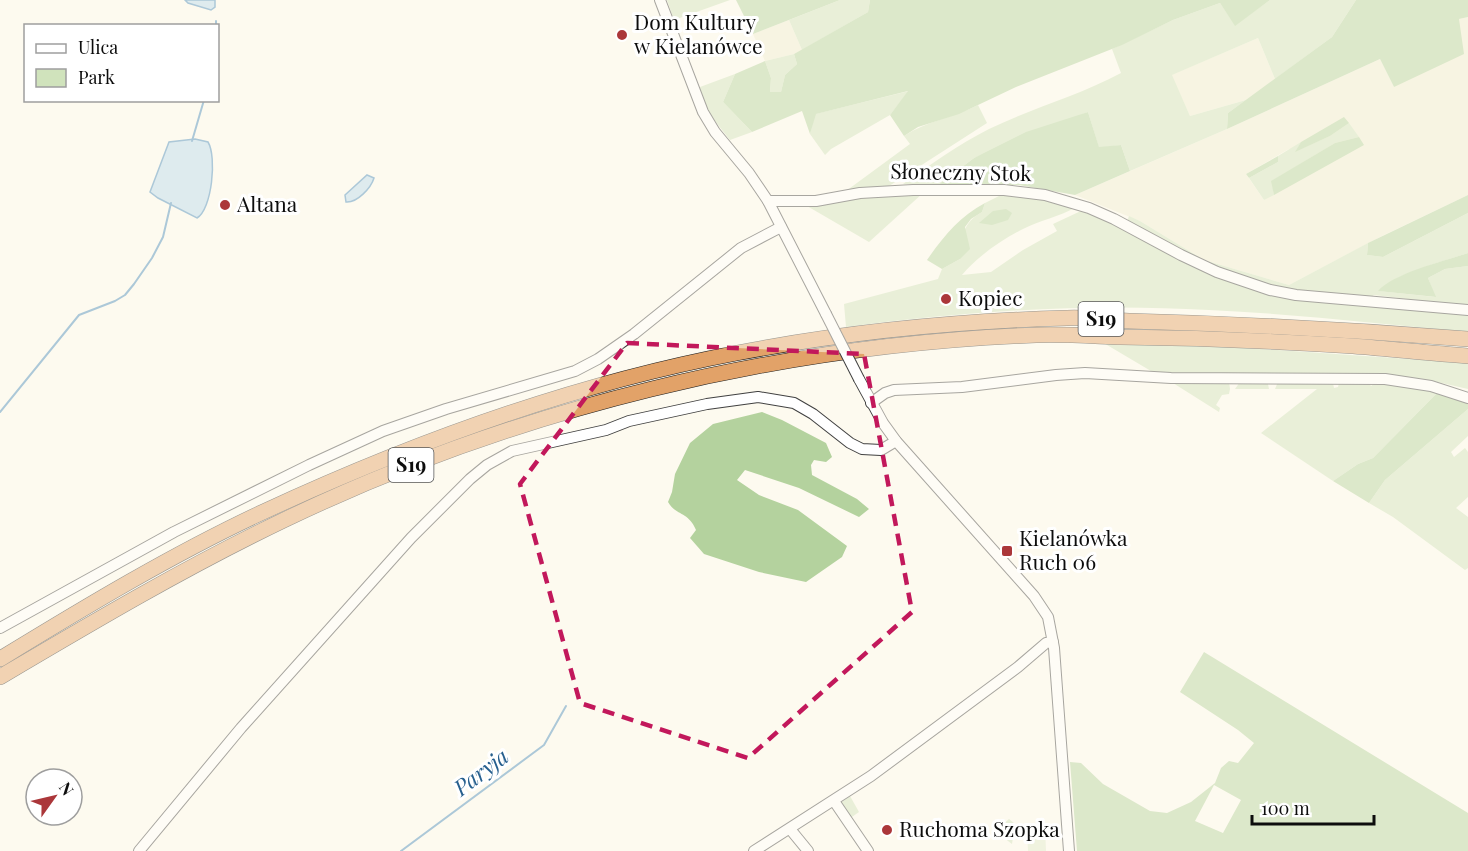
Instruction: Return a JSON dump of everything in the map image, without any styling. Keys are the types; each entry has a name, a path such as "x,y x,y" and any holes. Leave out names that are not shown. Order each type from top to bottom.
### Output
{"highway":[{"name":"S19","path":"0,659 204,542 260,513 358,469 483,422 554,399 735,353 902,328 1073,317 1348,330 1468,339"},
{"name":"S19","path":"0,677 215,554 352,489 494,434 587,406 711,376 811,357 896,346 1075,334 1353,346 1468,356"}],"street":[{"path":"660,0 703,112 715,132 749,173 768,201 871,403 896,441 1039,602 1048,617 1055,655 1070,851"},
{"name":"Słoneczny Stok","path":"768,201 816,201 860,193 913,190 1004,190 1045,195 1089,208 1199,264 1270,290 1296,295 1468,310"},
{"path":"0,628 167,536 383,431 446,409 575,371 598,359 634,334 741,248 781,227"},
{"path":"871,403 885,393 894,390 962,387 1056,375 1085,374 1171,378 1385,379 1431,386 1468,398"},
{"path":"139,851 241,728 411,538 470,479 501,456 512,451 606,430 629,421 707,404 758,397 794,403 862,449 881,450 896,441"},
{"path":"754,851 871,776 1027,660 1046,643 1053,642"},
{"path":"1027,660 1055,655"},
{"path":"834,801 868,851"},
{"path":"790,829 808,851"}],"highlighted area":[{"path":"627,343 864,354 912,612 748,758 580,703 520,484"}],"shaded area":[{"path":"1468,17 1468,195 1382,236 1289,285 1204,260 1140,221 1075,195 1380,59 1394,87 1459,19","holes":["1289,149 1264,200 1246,174"]},
{"path":"789,20 802,50 765,61 753,34"},
{"path":"1258,38 1275,79 1246,100 1190,116 1171,75"}],"green space":[{"path":"667,0 730,0 674,20"},
{"path":"736,0 840,0 753,34"},
{"path":"840,0 870,0 868,12 802,50 789,20"},
{"path":"870,0 1270,0 1235,26 1220,3 1173,20 1122,45 1016,87 959,114 918,127 904,136 890,115 908,91 816,114 810,134 802,111 752,132 723,102 735,74 765,61 771,78 770,92 781,92 785,75 797,64 794,54 868,12"},
{"path":"1270,0 1356,0 1332,37 1275,79 1258,38 1172,75 1190,116 1246,100 1228,113 1227,129 1130,171 1121,145 1099,148 1088,112 974,158 938,185 903,184 989,129 1121,73 1112,49 1173,20 1220,3 1235,25"},
{"path":"1356,0 1468,0 1468,17 1459,19 1464,54 1394,87 1380,59 1227,129 1228,113 1332,37"},
{"path":"794,54 797,64 785,75 781,92 770,92 771,78 765,61"},
{"path":"735,74 723,102 752,132 730,140 707,109 700,87"},
{"path":"909,91 890,115 831,149 825,155 810,134 815,114"},
{"path":"978,105 987,123 889,186 846,191 910,144 904,136"},
{"path":"1088,112 1099,147 1121,145 1130,171 1075,195 1019,185 938,185 974,158 1026,132"},
{"path":"1344,117 1349,123 1330,136 1295,152 1301,142"},
{"path":"1349,123 1359,137 1335,143 1272,181 1274,195 1264,200 1249,178 1278,162 1278,156 1301,142 1296,151 1330,136"},
{"path":"1359,137 1364,145 1274,195 1271,181 1335,143"},
{"path":"1278,156 1278,162 1249,178 1246,174"},
{"path":"1007,192 1076,207 1006,238 982,255 962,275 991,272 1023,250 1057,231 1053,224 1083,210 1261,290 1468,312 1468,332 1274,314 1118,307 982,313 846,327 844,304 938,279 942,269 960,259 964,232 970,221 982,212 985,203"},
{"path":"923,193 869,242 807,206 851,198"},
{"path":"1468,195 1468,213 1383,257 1367,255 1368,243"},
{"path":"985,203 982,212 971,219 965,227 970,249 960,259 942,269 927,260 953,228"},
{"path":"1006,209 1012,213 1008,220 992,225 979,223 993,211"},
{"path":"1468,213 1468,253 1407,274 1379,291 1435,297 1428,278 1445,269 1468,266 1468,306 1374,295 1369,298 1327,294 1264,284 1204,264 1127,222 1129,216 1140,221 1204,260 1289,285 1368,243 1367,255 1383,257"},
{"path":"1468,253 1468,266 1445,269 1428,278 1436,297 1378,291 1407,273"},
{"path":"1102,342 1172,343 1468,363 1468,389 1424,379 1391,375 1156,374"},
{"path":"1229,382 1229,394 1222,395 1216,405 1220,408 1219,412 1173,383"},
{"path":"1240,382 1268,384 1269,389 1235,389"},
{"path":"1278,382 1333,383 1334,388 1338,387 1339,383 1369,383 1371,386 1375,383 1439,391 1373,458 1358,464 1333,481 1261,433 1317,389 1275,389"},
{"path":"1439,391 1468,403 1468,409 1385,480 1369,503 1333,481 1358,464 1373,458"},
{"path":"1468,409 1468,436 1451,452 1454,457 1465,448 1468,452 1468,497 1456,508 1468,517 1468,568 1465,570 1393,517 1369,503 1385,480"},
{"path":"762,412 826,443 832,457 826,462 814,460 811,465 812,475 857,499 869,509 859,517 799,488 745,470 737,480 759,495 798,510 847,546 842,557 806,582 759,572 704,554 690,538 696,530 693,524 668,502 675,474 690,443 713,424"},
{"path":"1204,652 1468,813 1468,851 1077,851 1070,762 1081,763 1103,784 1150,811 1167,813 1191,802 1215,783 1221,768 1229,761 1238,763 1254,743 1180,692","holes":["1214,785 1241,800 1223,833 1195,821"]},
{"path":"850,796 859,812 849,819 839,804"},
{"path":"1009,819 1015,824 1012,844 995,831"},
{"path":"1045,826 1046,851 1028,851 1027,828"}],"water":[{"path":"185,0 215,0 215,7 211,10"},
{"path":"195,139 208,142 212,159 212,182 209,194 202,213 197,218 150,192 169,142"},
{"path":"367,175 374,178 367,190 355,200 346,202 345,195"}],"waterway":[{"path":"192,141 203,102"},
{"path":"0,412 79,315 125,295 152,258 163,237 171,203"},
{"name":"Paryja","path":"401,851 544,745 566,706"}],"place":[{"name":"Dom Kultury w Kielanówce","path":"622,35"},
{"name":"Altana","path":"225,205"},
{"name":"Kopiec","path":"946,299"},
{"name":"Kielanówka Ruch 06","path":"1007,551"},
{"name":"Ruchoma Szopka","path":"887,830"}]}
